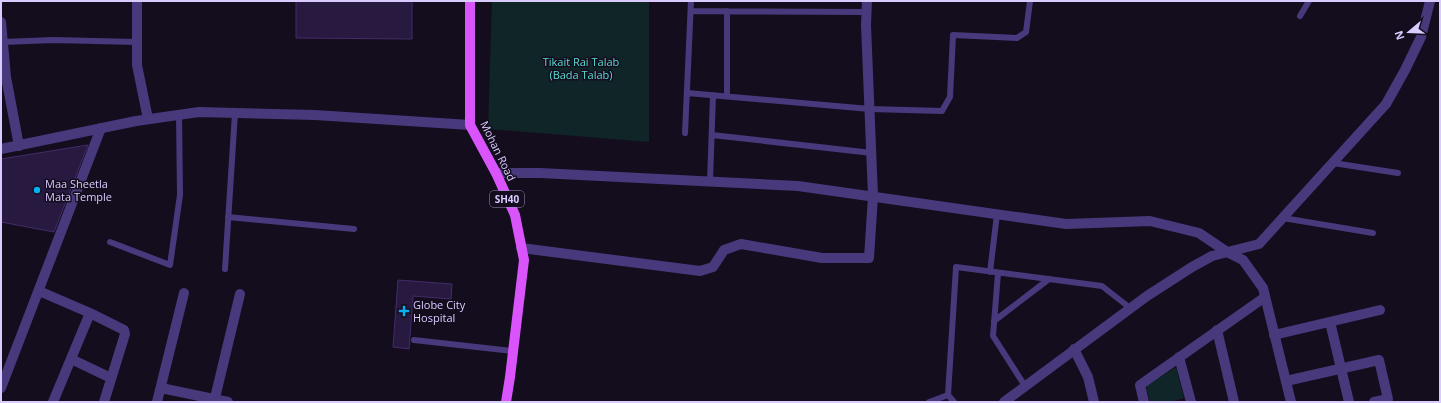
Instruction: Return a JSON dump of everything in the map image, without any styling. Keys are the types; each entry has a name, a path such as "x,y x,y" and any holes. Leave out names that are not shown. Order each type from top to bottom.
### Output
{"main road":[{"name":"Mohan Road","path":"470,1 470,126 496,173 514,215 524,260 506,402"}],"street":[{"path":"137,1 137,65 148,119"},
{"path":"521,248 700,271 712,267 724,250 742,244 822,258 869,258 874,196 866,1"},
{"path":"1004,402 1130,308 1192,267 1212,256 1259,244 1386,104 1421,37 1430,1"},
{"path":"1,22 6,77 19,146"},
{"path":"1,149 148,119 199,112 315,115 470,126"},
{"path":"1,388 101,128"},
{"path":"496,173 548,174 798,186 1066,224 1150,221 1199,233 1227,252 1243,260 1263,288 1291,402"},
{"path":"39,291 90,313 123,329 125,332 104,402"},
{"path":"157,402 184,293"},
{"path":"214,400 240,294"},
{"path":"1144,402 1140,385 1265,297"},
{"path":"1274,335 1380,310"},
{"path":"53,402 90,313"},
{"path":"1330,322 1349,402"},
{"path":"1217,330 1234,402"},
{"path":"1074,350 1088,377 1094,402"},
{"path":"1179,357 1190,402"},
{"path":"71,359 111,378"},
{"path":"1286,381 1379,360 1388,399 1374,402"},
{"path":"161,388 228,402"}],"lane":[{"path":"685,134 691,1"},
{"path":"688,93 870,109 942,111 950,97 953,35 1017,38 1026,32 1030,1"},
{"path":"1300,16 1309,1"},
{"path":"691,11 866,12"},
{"path":"727,11 727,96"},
{"path":"3,42 53,40 137,42"},
{"path":"710,182 713,95"},
{"path":"225,270 235,113"},
{"path":"110,242 170,265 180,195 180,115"},
{"path":"712,135 872,153"},
{"path":"1333,163 1398,173"},
{"path":"990,272 997,214"},
{"path":"228,218 354,229"},
{"path":"1283,218 1373,233"},
{"path":"954,402 948,395 956,267 1102,286 1130,308"},
{"path":"998,273 993,336 1025,386"},
{"path":"994,321 1049,279"},
{"path":"414,340 513,351"},
{"path":"929,402 948,395"}],"green space":[{"name":"Tikait Rai Talab (Bada Talab)","path":"492,1 649,1 649,142 488,129"},
{"path":"1176,367 1184,398 1170,402 1150,402 1146,386"}],"building":[{"path":"296,1 412,1 412,39 296,38"},
{"name":"Maa Sheetla Mata Temple","path":"88,145 54,232 1,222 1,159"},
{"path":"398,280 452,284 451,299 413,296 409,349 393,347"}],"place":[{"name":"Maa Sheetla Mata Temple","path":"37,190"},
{"name":"Globe City Hospital","path":"404,311"}]}
